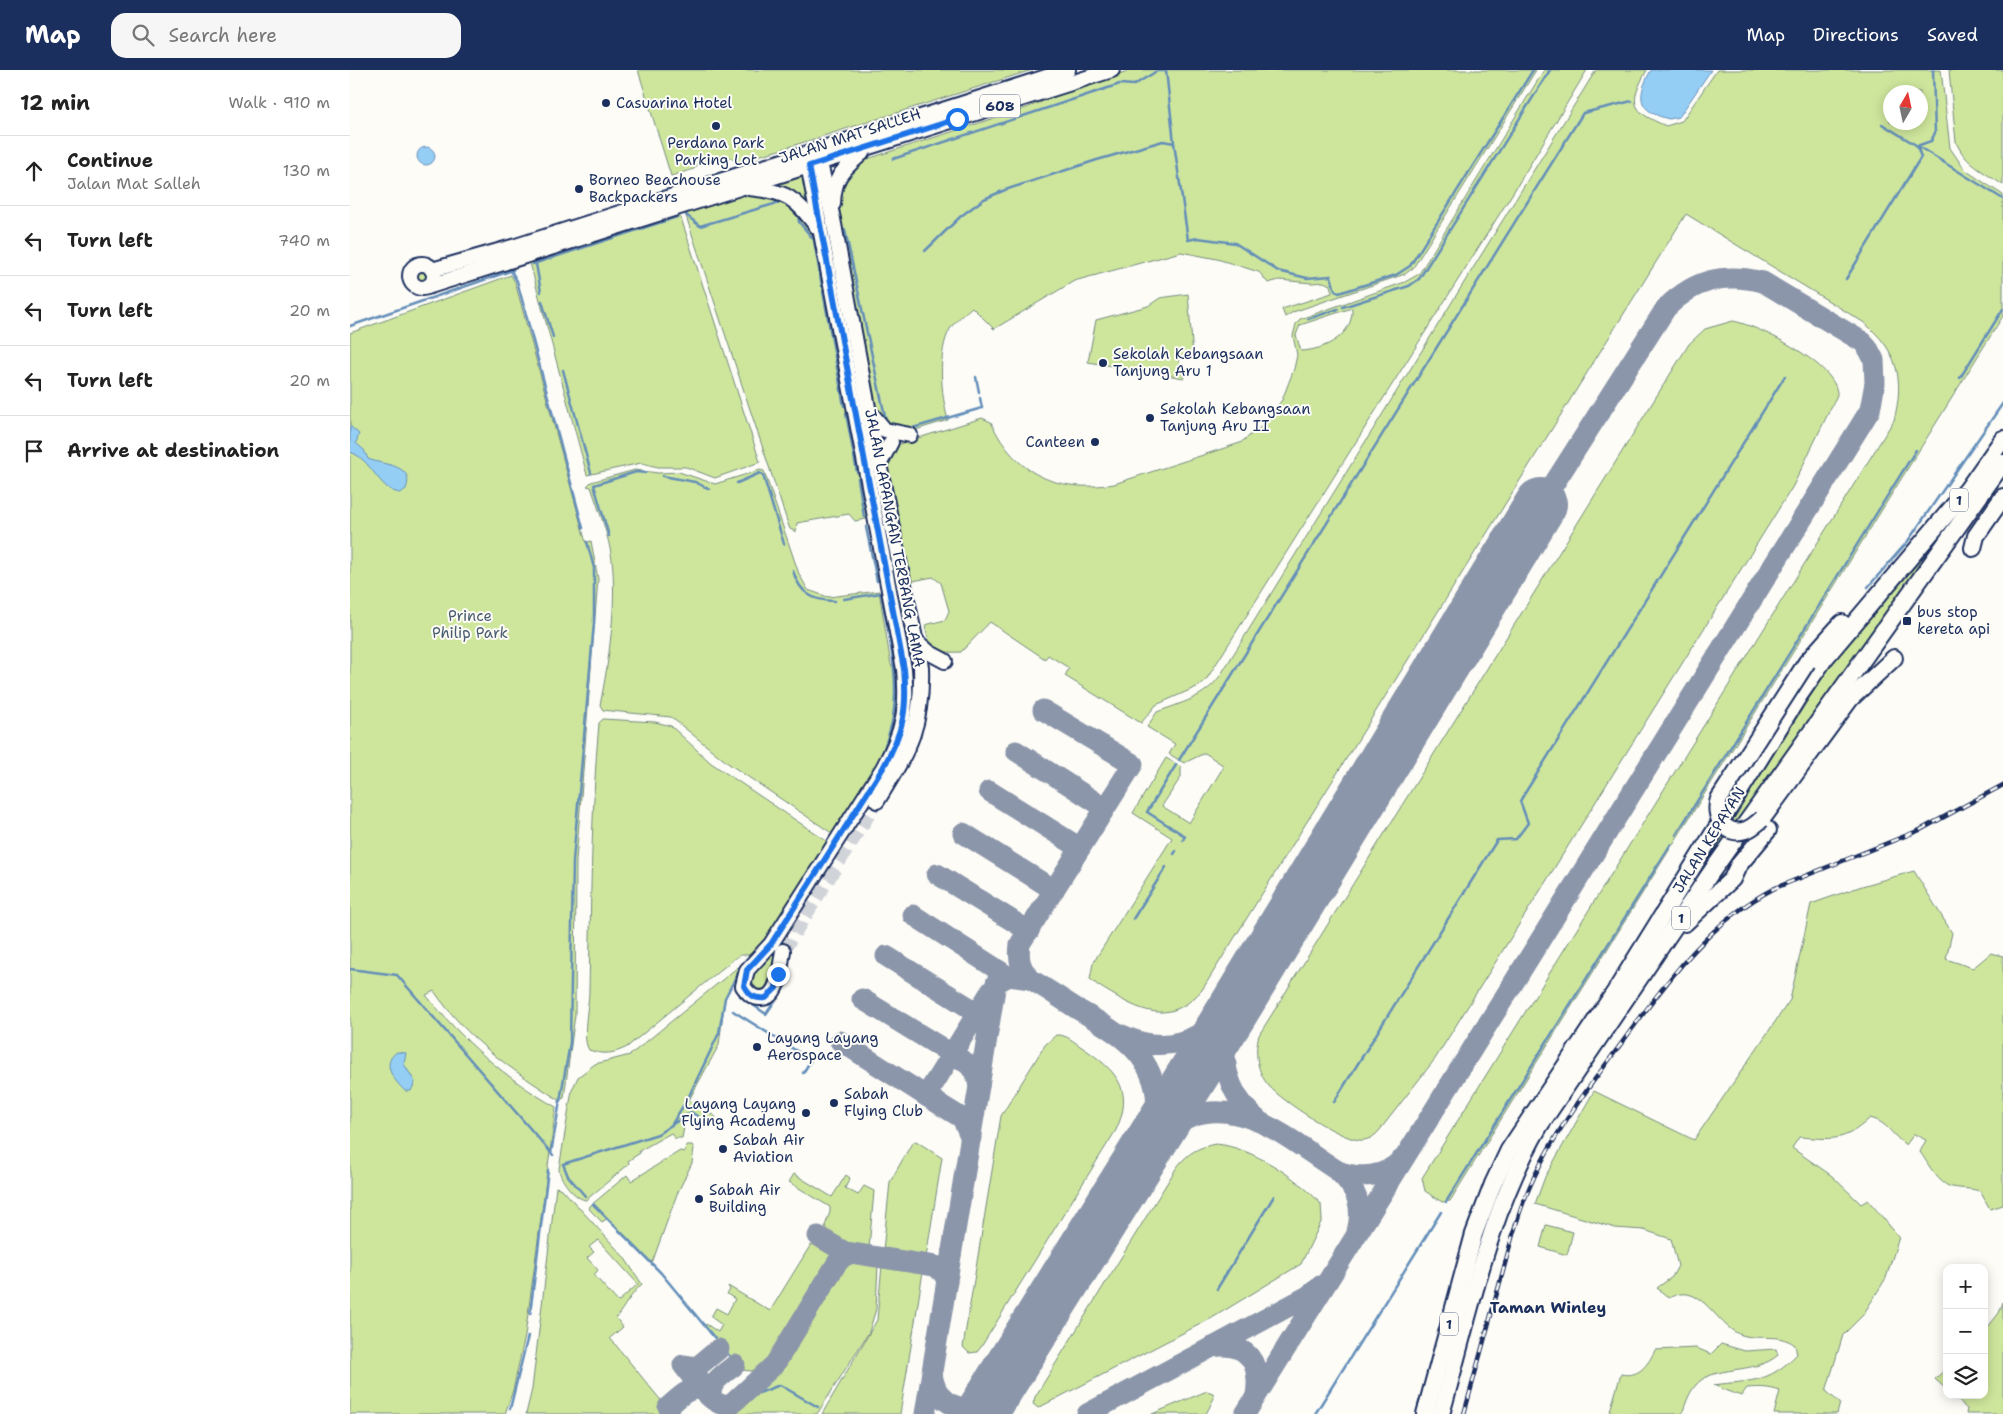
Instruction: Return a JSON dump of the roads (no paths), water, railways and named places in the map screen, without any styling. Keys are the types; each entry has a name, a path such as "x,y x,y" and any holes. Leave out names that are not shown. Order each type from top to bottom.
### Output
{"highway":[{"name":"JALAN KEPAYAN","path":"1425,1414 1474,1234 1493,1184 1509,1150 1615,992 1798,697 1825,658 1967,490 2003,439"},
{"name":"JALAN KEPAYAN","path":"1442,1414 1488,1243 1520,1161 1568,1081 1818,719 2003,463"},
{"path":"1974,548 1976,536 2003,497"},
{"path":"1881,592 1865,599 1806,662 1719,799 1716,808 1720,822 1733,830 1747,830 1762,819 1850,698 1894,658"},
{"path":"1656,954 1692,916 1718,894 1768,830"},
{"path":"1682,916 1695,904 1723,866 1729,864 1738,866"}],"main road":[{"name":"JALAN MAT SALLEH","path":"432,270 813,158 1068,70"},
{"name":"JALAN MAT SALLEH","path":"427,287 744,188 813,158 868,148 1112,70"},
{"path":"833,219 834,191 840,173 868,148"},
{"name":"JALAN LAPANGAN TERBANG LAMA","path":"813,158 833,219 868,411 916,640 922,682 922,698 917,725 908,749 877,800"},
{"name":"JALAN LAPANGAN TERBANG LAMA","path":"783,951 776,988 766,998 757,999 748,994 744,986 747,970 771,944 883,768 904,722 907,697 904,669 820,230 813,158"},
{"path":"744,188 780,192 792,198 802,207 820,230"},
{"path":"422,264 432,270 434,280 427,287 420,288 414,284 411,272 415,267 422,264"},
{"path":"868,411 885,430 910,435"},
{"path":"879,465 891,442"},
{"path":"916,640 930,653 945,661 929,672 922,682"}],"water":[{"path":"1651,70 1711,70 1679,117 1669,119 1650,112 1642,101 1643,88"},
{"path":"422,147 430,147 435,152 433,163 422,165 417,160 417,152"},
{"path":"350,426 359,434 356,443 364,450 368,459 402,470 408,481 406,489 400,493 392,491 380,481 364,461 350,452"},
{"path":"397,1052 406,1053 404,1064 415,1082 411,1091 405,1091 393,1077 389,1067 392,1057"}],"waterway":[{"path":"1166,70 1174,143"},
{"path":"925,251 961,216 984,199 1005,190 1097,160 1163,141 1174,143 1188,240 1198,238 1235,243 1278,271 1307,278 1331,276 1335,291 1339,293 1396,275 1410,266 1533,70"},
{"path":"1343,307 1409,286 1419,279 1550,70"},
{"path":"1846,279 1921,157 1917,146 1931,141 1935,133 1933,70"},
{"path":"893,159 1120,84 1134,85 1157,71 1165,71"},
{"path":"1179,760 1583,113 1632,101"},
{"path":"1882,124 2003,199"},
{"path":"686,215 700,226 784,201"},
{"path":"798,214 799,222 814,240 822,286"},
{"path":"533,264 677,217"},
{"path":"845,230 886,421 895,426"},
{"path":"536,264 541,292"},
{"path":"350,326 513,270"},
{"path":"511,271 517,281 583,528"},
{"path":"823,291 844,406"},
{"path":"542,301 553,337"},
{"path":"1308,319 1338,309"},
{"path":"1960,378 2003,309"},
{"path":"563,370 591,473"},
{"path":"1334,1102 1497,840 1516,839 1528,823 1520,801 1785,376"},
{"path":"976,377 979,392"},
{"path":"909,429 982,408 980,398"},
{"path":"1868,587 1908,541 2003,403"},
{"path":"846,413 857,472"},
{"path":"1676,835 1916,450"},
{"path":"609,536 594,485 636,472 646,473"},
{"path":"737,483 760,473 763,475 784,544"},
{"path":"663,476 695,482 709,489"},
{"path":"858,478 864,517"},
{"path":"866,527 877,581"},
{"path":"551,1153 570,1043 573,861 594,623 594,568 587,542"},
{"path":"793,571 799,585 808,594 827,601 835,601"},
{"path":"844,599 881,593 892,655 895,686 892,722 881,758"},
{"path":"1176,765 1147,812 1185,836 1183,840"},
{"path":"1446,1202 1671,844"},
{"path":"1133,919 1166,867"},
{"path":"350,969 397,975 553,1155"},
{"path":"672,1124 688,1098 719,1033 725,998 740,969"},
{"path":"740,996 766,1014 790,979"},
{"path":"733,1011 811,1060 803,1073"},
{"path":"585,1196 568,1176 563,1164 658,1134 691,1112 704,1121"},
{"path":"530,1314 548,1170"},
{"path":"1217,1289 1274,1196"},
{"path":"593,1204 661,1273 741,1370"},
{"path":"1315,1414 1441,1212"},
{"path":"510,1409 528,1336"},
{"path":"759,1393 780,1385 818,1407"}],"tunnel":[{"path":"783,951 877,801"}],"railway":[{"path":"1464,1414 1516,1225 1531,1185 1552,1143 1590,1085 1669,980 1707,938 1750,902 1775,888 1920,830 2003,785"}],"place":[{"name":"Casuarina Hotel","path":"606,103"},
{"name":"Perdana Park Parking Lot","path":"716,126"},
{"name":"Borneo Beachouse Backpackers","path":"579,189"},
{"name":"Sekolah Kebangsaan Tanjung Aru 1","path":"1103,363"},
{"name":"Sekolah Kebangsaan Tanjung Aru II","path":"1150,418"},
{"name":"Canteen","path":"1095,442"},
{"name":"bus stop kereta api","path":"1907,621"},
{"name":"Layang Layang Aerospace","path":"757,1047"},
{"name":"Sabah Flying Club","path":"834,1103"},
{"name":"Layang Layang Flying Academy","path":"806,1113"},
{"name":"Sabah Air Aviation","path":"723,1149"},
{"name":"Sabah Air Building","path":"699,1199"}],"district":[{"name":"Taman Winley","path":"1548,1307"}],"park label":[{"name":"Prince Philip Park","path":"470,624"}]}
